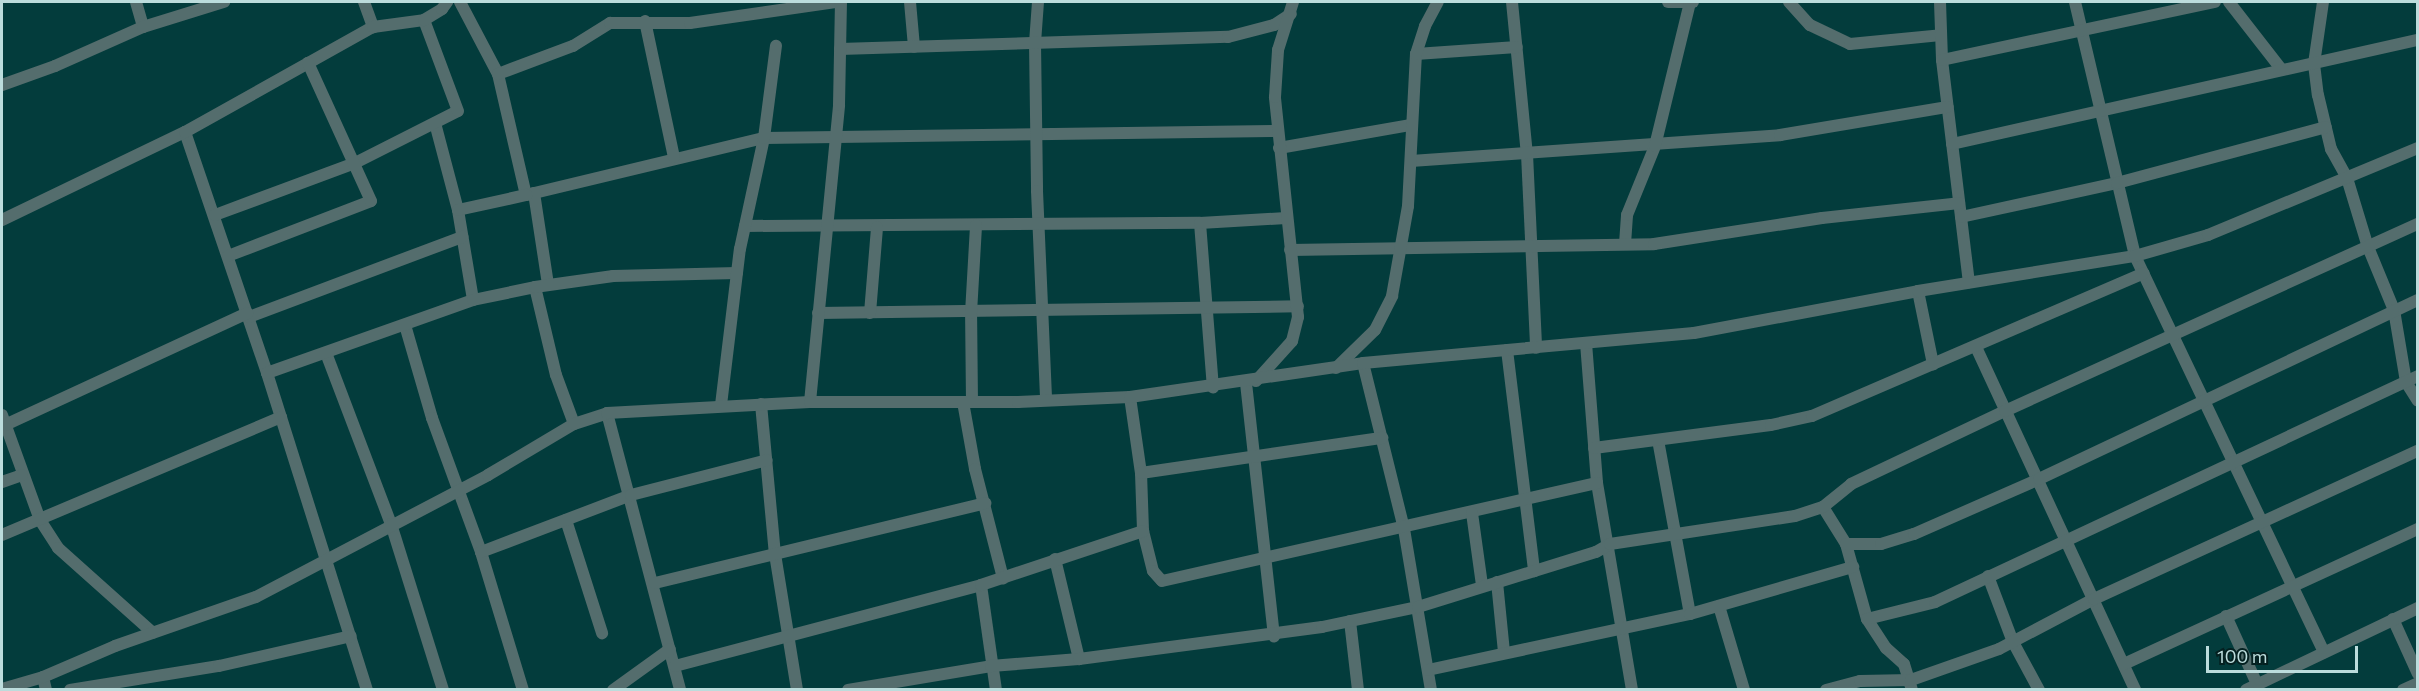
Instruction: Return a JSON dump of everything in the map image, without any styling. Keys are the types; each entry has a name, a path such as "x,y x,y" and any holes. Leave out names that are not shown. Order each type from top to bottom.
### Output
{"street":[{"path":"136,2 143,27"},
{"path":"2,85 56,66 143,27 224,2"},
{"path":"363,2 373,27"},
{"path":"2,220 185,132 373,27 424,20 453,2 498,74 530,194 556,375 574,424"},
{"path":"498,74 573,46 610,23 645,21 690,23 775,5 835,2"},
{"path":"810,402 835,138 841,2"},
{"path":"910,2 914,47"},
{"path":"1038,2 1035,43 1046,400"},
{"path":"1336,368 1382,320 1392,296 1401,248 1411,162 1416,54 1425,26 1438,2"},
{"path":"1512,2 1527,154 1529,243 1536,348"},
{"path":"1625,244 1627,215 1655,146 1690,2 1668,2"},
{"path":"1789,2 1810,25 1852,45 1941,35"},
{"path":"1940,2 1941,60 1968,282"},
{"path":"2075,2 2135,256 2175,335 2324,652"},
{"path":"1941,60 2081,33 2215,2"},
{"path":"2229,2 2282,70"},
{"path":"2323,2 2314,64 2331,149 2347,178 2368,247 2394,310 2406,382 2418,401"},
{"path":"840,49 1228,37 1274,25 1292,8"},
{"path":"1274,636 1251,382 1292,341 1298,306 1277,131 1278,50 1292,8"},
{"path":"214,214 355,163 458,111 459,106 424,20"},
{"path":"645,21 674,157"},
{"path":"1952,144 2101,108 2418,40"},
{"path":"721,405 737,273 764,138 776,46"},
{"path":"1416,54 1517,47"},
{"path":"228,256 369,203 355,163 308,63"},
{"path":"1411,162 1655,146 1780,135 1948,107"},
{"path":"435,123 458,210 474,300"},
{"path":"1279,148 1411,124"},
{"path":"1961,217 2117,183 2326,127"},
{"path":"458,210 674,157 764,138 1277,131"},
{"path":"185,132 248,315 367,690"},
{"path":"2,689 45,683 153,633 256,597 326,557 459,490 574,424 607,413 721,405 810,402 967,402 1130,397 1251,382 1363,363 1536,348 1742,326 1968,282 2135,256 2208,235 2418,148"},
{"path":"1290,250 1529,243 1625,244 1692,240 1822,218 1959,203"},
{"path":"746,226 877,227 1200,223 1286,218"},
{"path":"1200,223 1213,387"},
{"path":"848,690 991,666 1079,659 1274,636 1418,607 1482,585 1596,552 1610,544 1795,516 1823,507 1851,484 2005,411 2418,224"},
{"path":"976,225 967,402 985,503 1003,578"},
{"path":"870,313 877,227"},
{"path":"153,633 69,562 40,520 3,420 248,315 462,237"},
{"path":"267,374 474,300 542,286 613,276 737,273"},
{"path":"1594,448 1793,421 1976,347 2144,273"},
{"path":"1918,291 1933,364"},
{"path":"1846,544 1897,540 2039,479 2418,300"},
{"path":"818,313 1043,313 1298,306"},
{"path":"405,325 432,418 481,552 523,690"},
{"path":"1586,343 1597,483 1610,544 1632,690"},
{"path":"1976,347 2136,690"},
{"path":"1507,350 1534,571"},
{"path":"326,353 391,524 443,690"},
{"path":"1363,363 1404,529 1431,690"},
{"path":"1867,619 1935,602 2418,376"},
{"path":"1130,397 1141,473 1143,531 1153,571 1162,581 1404,529 1597,483"},
{"path":"761,404 775,554 786,635 797,690"},
{"path":"607,413 655,583 681,690"},
{"path":"2,535 281,417"},
{"path":"1141,473 1256,454 1382,438"},
{"path":"1658,440 1690,614"},
{"path":"1826,690 1860,681 1911,685 2013,642 2094,599 2418,451"},
{"path":"481,552 631,495 767,460"},
{"path":"2,482 22,475"},
{"path":"655,583 985,503"},
{"path":"1823,507 1846,544 1867,619 1886,648 1904,664 1911,685"},
{"path":"1472,513 1482,585"},
{"path":"566,520 602,633"},
{"path":"2124,664 2418,529"},
{"path":"675,666 981,585 1143,531"},
{"path":"1056,559 1079,659"},
{"path":"1428,670 1690,614 1852,567"},
{"path":"1988,576 2013,642 2039,690"},
{"path":"1497,582 1504,652"},
{"path":"981,585 996,690"},
{"path":"1719,606 1744,690"},
{"path":"2226,616 2252,687 2418,608"},
{"path":"2393,619 2418,674"},
{"path":"1350,621 1358,690"},
{"path":"70,690 219,666 351,636"},
{"path":"613,690 670,650"},
{"path":"2403,690 2418,683"}]}
